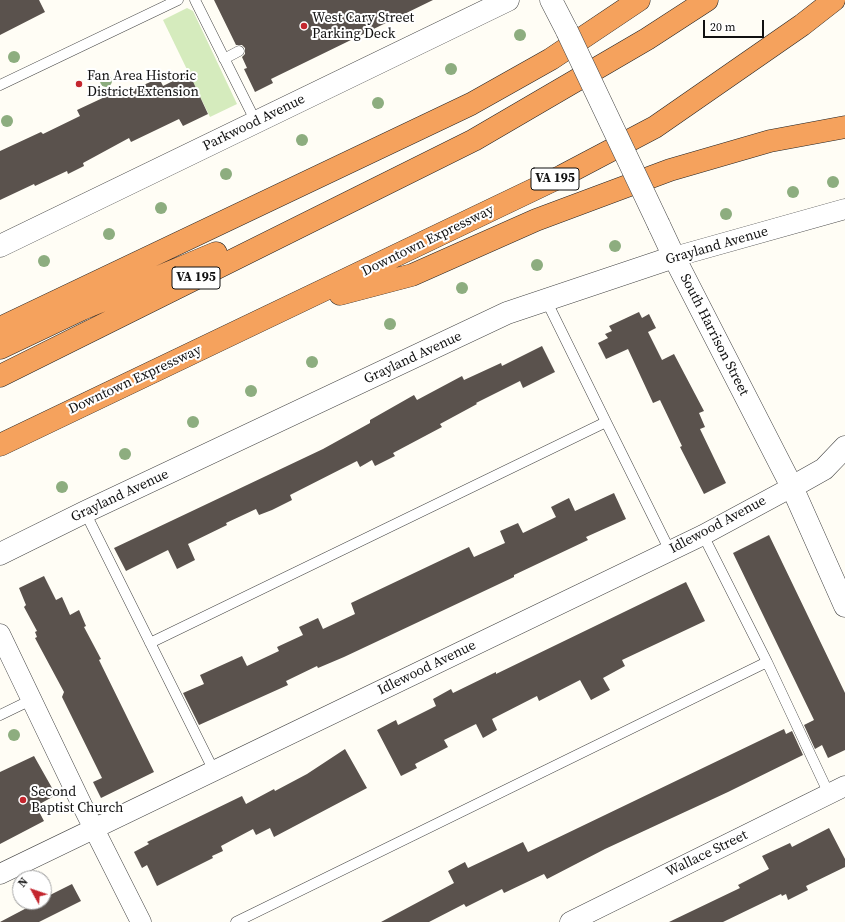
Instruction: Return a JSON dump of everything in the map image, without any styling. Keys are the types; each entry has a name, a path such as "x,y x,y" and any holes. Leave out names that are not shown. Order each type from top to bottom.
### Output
{"highway":[{"path":"0,328 471,104 551,59 639,0"},
{"name":"VA 195","path":"0,376 474,140 647,39 707,0"},
{"name":"Downtown Expressway","path":"0,445 562,176 655,127 802,25 834,0"},
{"path":"293,306 412,275 536,220 670,170 770,141 845,127"},
{"path":"0,348 82,309 393,180"}],"street":[{"name":"Parkwood Avenue","path":"0,246 508,0"},
{"name":"South Harrison Street","path":"551,0 674,257 792,487 845,606"},
{"name":"Grayland Avenue","path":"0,554 507,314 674,257 845,209"},
{"name":"Idlewood Avenue","path":"0,874 702,535 824,469 845,447"},
{"path":"0,634 93,828 141,922"},
{"name":"Wallace Street","path":"570,922 837,790"}],"lane":[{"path":"0,85 178,0"},
{"path":"195,0 256,122"},
{"path":"224,59 239,51"},
{"path":"546,300 670,551"},
{"path":"150,643 606,422"},
{"path":"86,512 214,771"},
{"path":"702,535 767,662 837,790"},
{"path":"236,922 767,662"},
{"path":"0,715 31,700"}],"green space":[{"path":"187,8 193,11 237,104 210,117 163,20"}],"building":[{"path":"0,0 39,0 45,12 0,35"},
{"name":"West Cary Street Parking Deck","path":"214,0 433,0 271,79 273,83 255,92 244,69 247,68 242,57 245,54 245,48 242,45 236,45"},
{"path":"189,73 208,114 183,126 179,119 131,142 129,138 83,163 84,166 68,174 67,171 0,200 0,151 41,132 43,134 80,116 77,110 124,88 126,93 159,78 163,86"},
{"path":"639,312 642,318 649,314 656,328 648,332 662,360 674,354 704,411 699,413 705,427 700,429 726,483 704,494 680,447 682,446 660,400 653,403 628,349 606,359 598,343 608,338 605,334 612,331 609,326"},
{"path":"542,346 555,372 523,388 520,381 476,403 477,404 440,424 442,427 393,453 395,456 375,466 372,460 360,467 357,461 290,495 292,500 272,510 259,515 256,509 226,523 227,525 188,544 195,560 177,569 168,550 126,571 114,548 323,449 370,423 370,420 414,395 417,400 462,376 464,380 501,363 502,366"},
{"path":"614,493 626,519 586,537 588,540 514,575 514,577 344,657 318,668 317,666 286,681 288,685 199,725 183,693 204,684 200,675 242,656 247,666 279,651 277,647 303,635 299,627 318,618 323,629 355,614 351,603 469,547 474,557 505,543 500,531 518,523 523,533 556,517 551,507 569,498 575,511"},
{"path":"769,535 845,693 845,750 828,758 822,745 815,749 804,725 814,720 733,553"},
{"path":"44,576 56,600 62,597 70,615 79,610 86,626 84,627 101,659 99,660 154,772 101,798 93,782 102,778 62,697 64,692 35,638 37,637 35,632 37,631 24,607 26,605 19,588"},
{"path":"686,582 705,621 622,660 625,666 603,678 610,690 591,700 580,680 539,701 537,696 492,719 497,730 483,738 476,724 444,740 448,747 415,764 417,768 401,776 377,730 396,720 398,725 436,706 433,699 451,689 453,693 496,672 496,674"},
{"path":"784,729 786,734 792,731 803,755 728,792 605,849 547,879 544,874 504,893 502,889 466,907 464,904 429,922 381,922 454,883 448,871 465,862 468,868 523,842 528,852"},
{"path":"345,749 367,788 274,837 270,828 256,835 253,829 221,846 223,851 212,856 213,858 157,886 147,865 142,868 134,852 149,844 147,842 242,796 246,804 274,789 275,791 307,774"},
{"name":"Second Baptist Church","path":"34,756 56,795 36,806 44,821 0,844 0,772"},
{"path":"829,828 845,859 845,867 806,886 808,890 788,900 786,894 782,896 781,894 723,922 669,922 740,888 738,885 769,869 762,856 790,843 792,847"},
{"path":"72,884 81,901 39,922 0,922 23,910 52,910 52,894"}],"place":[{"name":"West Cary Street Parking Deck","path":"304,26"},
{"name":"Fan Area Historic District Extension","path":"79,84"},
{"name":"Second Baptist Church","path":"23,800"}]}
